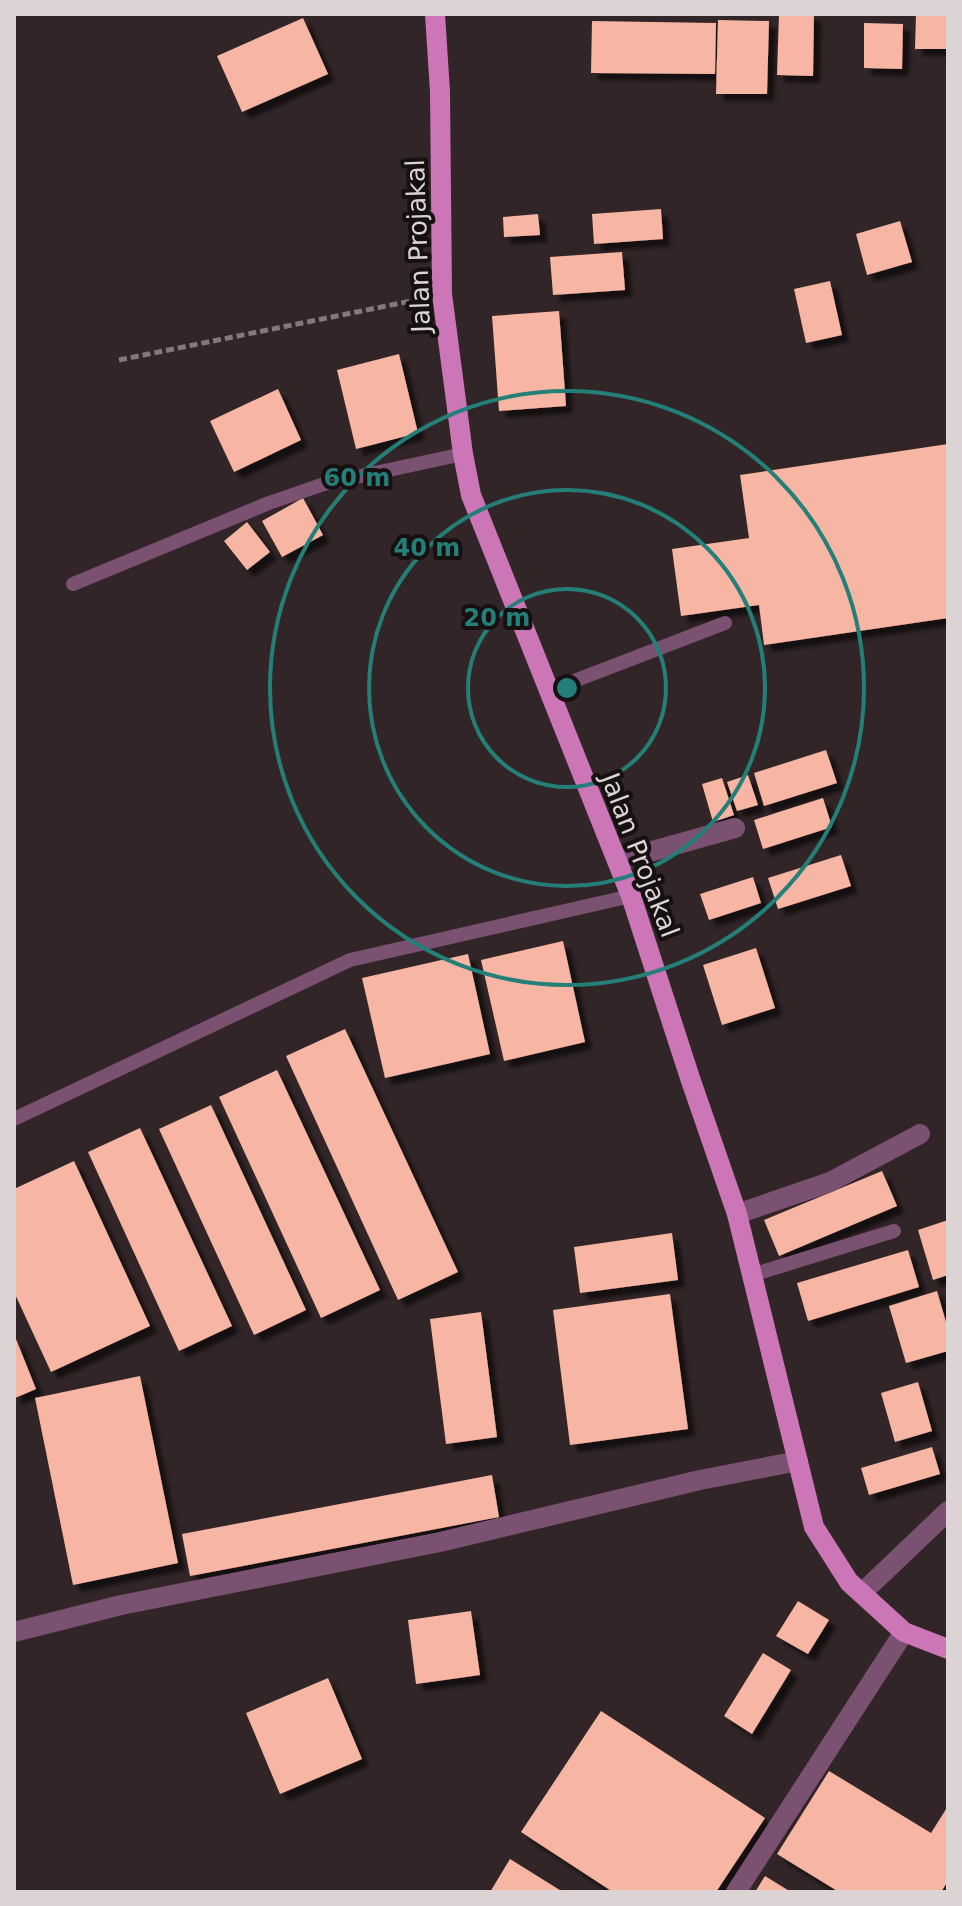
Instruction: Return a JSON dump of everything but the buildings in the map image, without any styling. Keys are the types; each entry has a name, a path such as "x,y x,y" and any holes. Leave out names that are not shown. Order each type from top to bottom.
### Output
{"main road":[{"name":"Jalan Projakal","path":"435,14 440,92 442,294 471,495 631,896 737,1214 814,1527 849,1582 904,1632 948,1649"}],"street":[{"path":"617,861 735,828"},
{"path":"737,1214 830,1182 920,1134"},
{"path":"14,1632 121,1605 440,1542 700,1480 798,1461"},
{"path":"862,1593 948,1511"},
{"path":"736,1892 904,1632"}],"lane":[{"path":"73,584 269,503 324,484 463,454"},
{"path":"548,691 725,623"},
{"path":"14,1119 350,960 631,896"},
{"path":"752,1275 894,1231"}],"path":[{"path":"119,360 442,294"}]}
